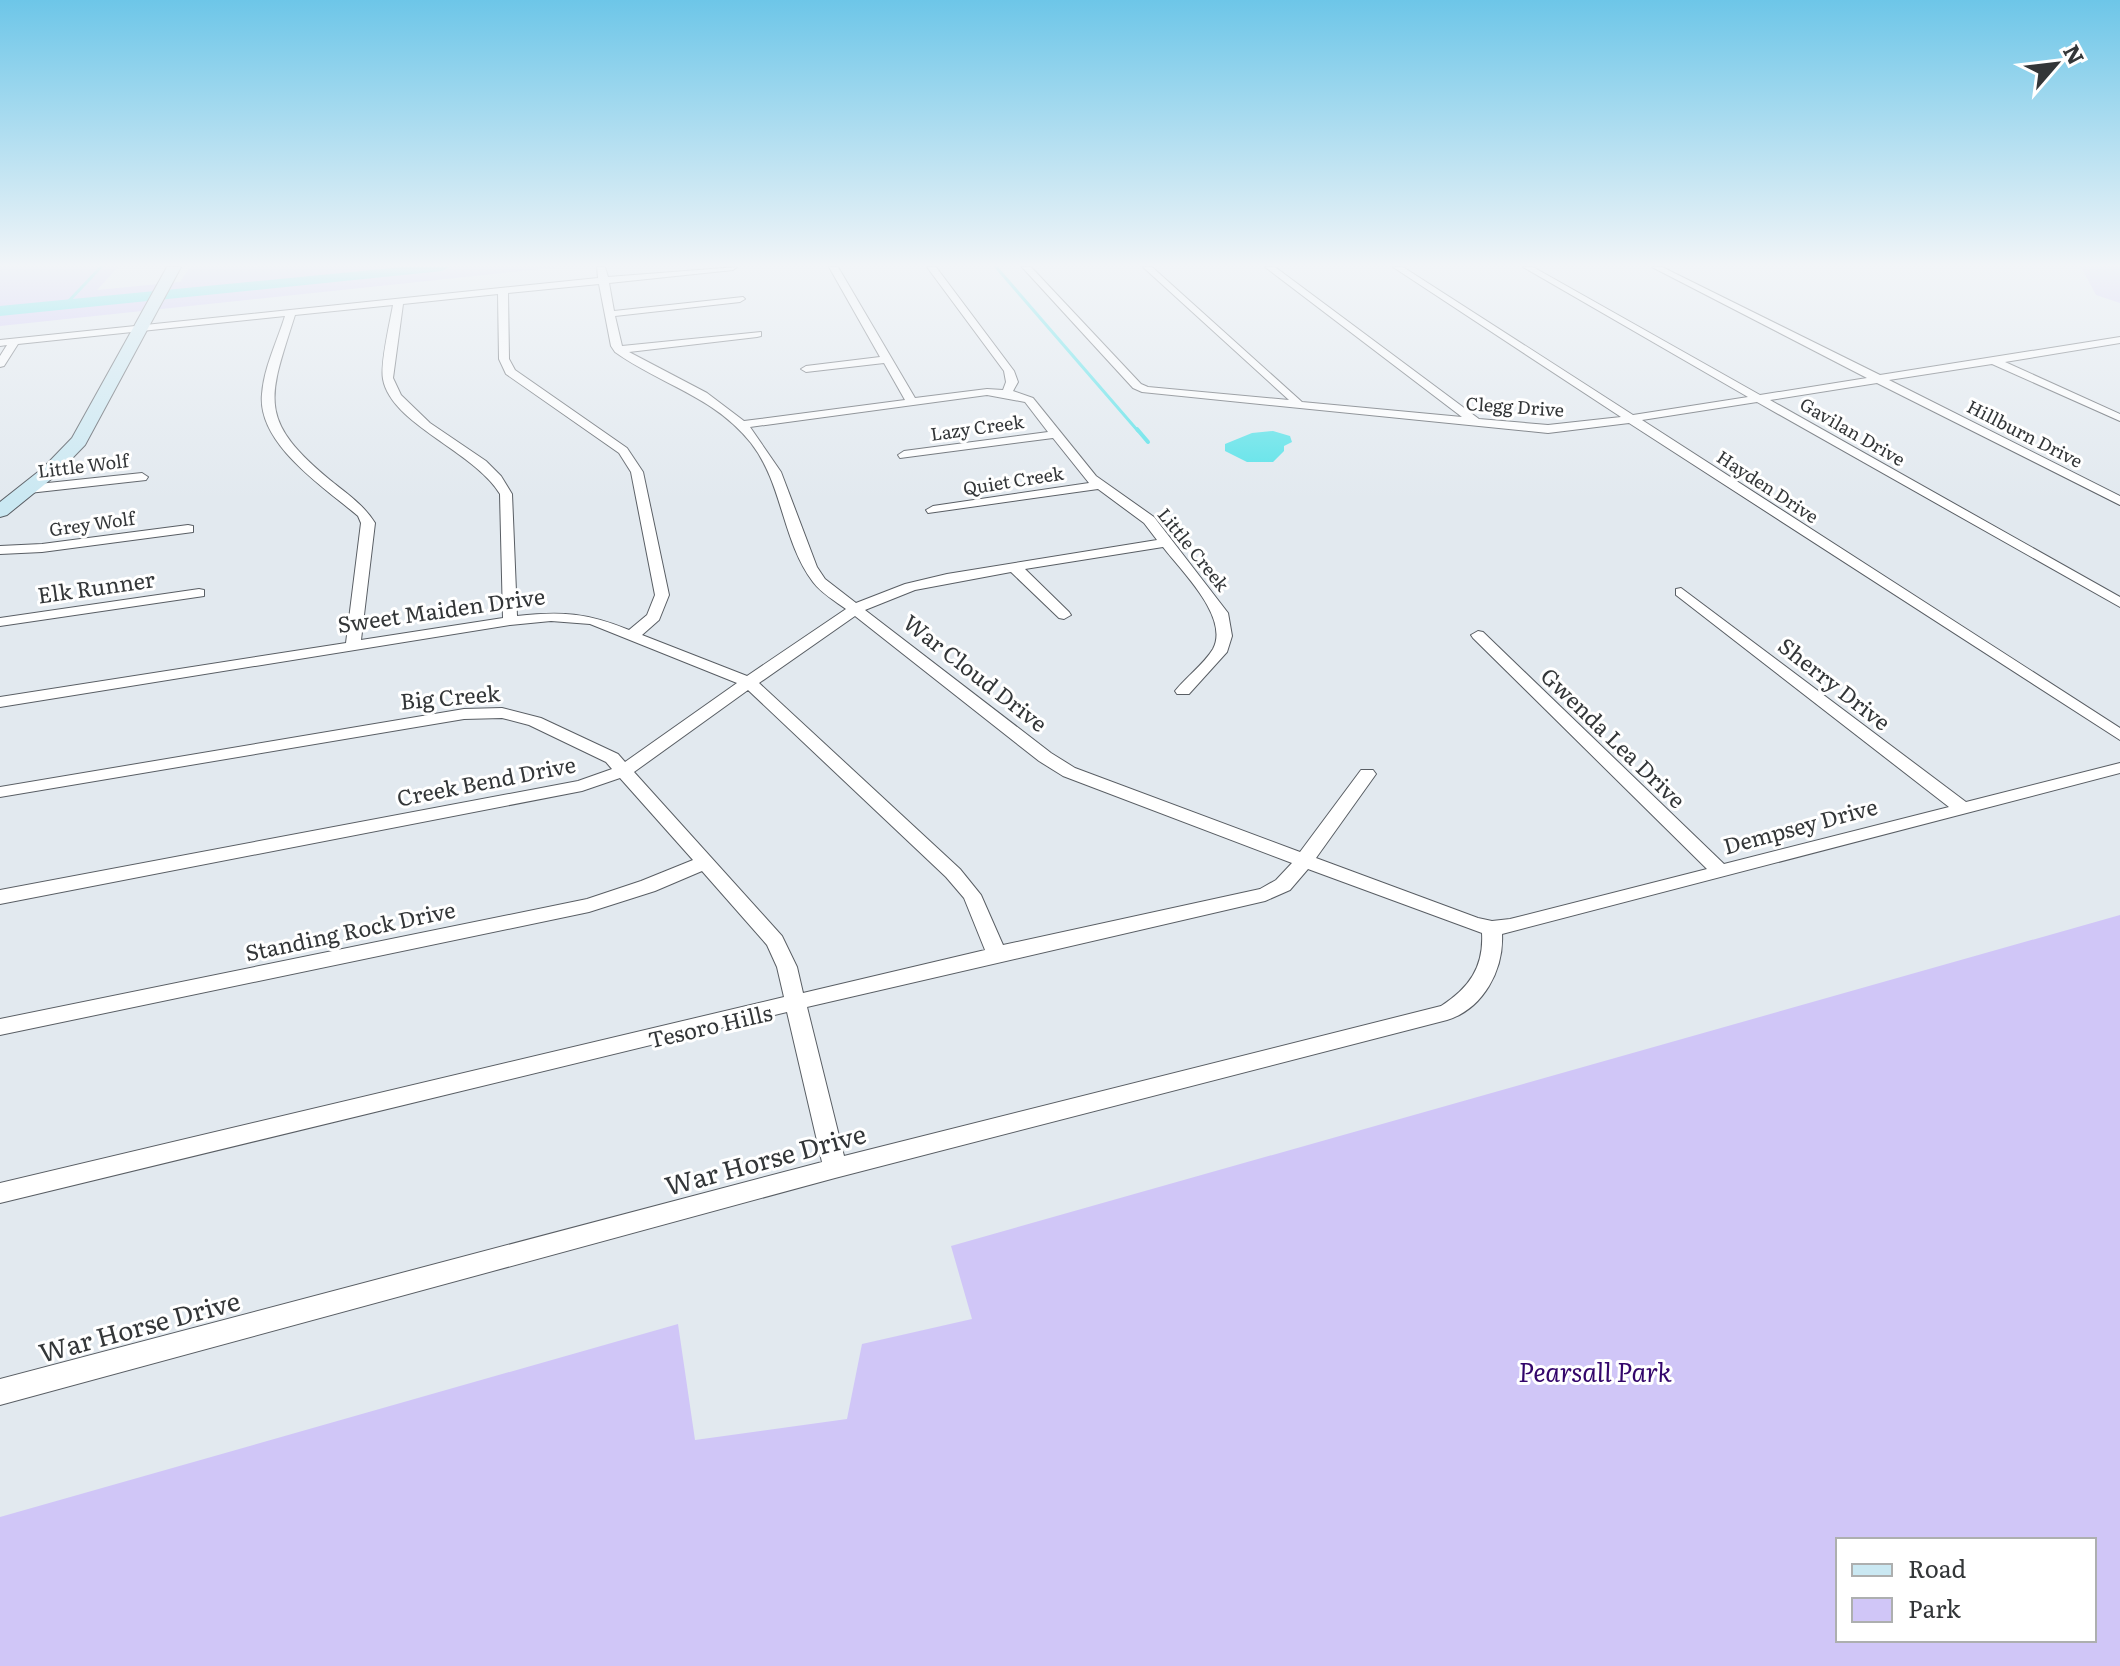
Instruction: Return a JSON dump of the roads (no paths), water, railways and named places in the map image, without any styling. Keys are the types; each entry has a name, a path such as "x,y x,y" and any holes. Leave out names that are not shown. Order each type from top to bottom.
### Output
{"street":[{"path":"0,364 13,345"},
{"path":"0,511 29,489 79,441 132,345"},
{"path":"282,345 269,387 269,418 280,440 363,514 368,523 353,646"},
{"path":"392,345 388,378 390,388 409,410 503,486 506,494 510,621"},
{"path":"504,345 504,359 510,372 623,451 637,472 662,595 654,617 632,635"},
{"path":"616,345 619,350 664,345"},
{"path":"879,345 912,402"},
{"path":"740,425 978,393 1007,393 1012,375 990,345"},
{"name":"Clegg Drive","path":"1101,345 1143,389 1555,429 2090,345"},
{"path":"1235,345 1299,405"},
{"path":"1373,345 1476,422"},
{"name":"Hayden Drive","path":"1517,345 2120,735"},
{"name":"Gavilan Drive","path":"1665,345 2120,603"},
{"name":"Hillburn Drive","path":"1811,345 2120,501"},
{"name":"War Cloud Drive","path":"619,350 706,399 740,425 768,458 804,558 820,582 1045,757 1069,772 1474,924 1492,928"},
{"path":"806,369 887,359"},
{"path":"1993,360 2120,418"},
{"name":"Little Creek","path":"1007,393 1034,404 1099,485 1140,512 1217,607 1225,629 1223,644 1214,659 1183,691"},
{"name":"Lazy Creek","path":"904,455 1056,434"},
{"name":"Little Wolf","path":"29,489 142,477"},
{"name":"Quiet Creek","path":"933,510 1099,485"},
{"name":"Grey Wolf","path":"0,550 42,548 188,529"},
{"name":"Creek Bend Drive","path":"0,897 566,790 625,770 855,609 920,584 1167,542"},
{"path":"1014,567 1064,615"},
{"name":"Sherry Drive","path":"1681,592 1962,808"},
{"name":"Elk Runner","path":"0,622 199,593"},
{"name":"Sweet Maiden Drive","path":"0,702 510,621 579,618 632,635 750,683 953,873 972,895 997,954"},
{"name":"Gwenda Lea Drive","path":"1478,635 1720,871"},
{"name":"Big Creek","path":"0,792 432,718 502,713 535,721 598,750 625,770 775,941 787,967 835,1168"},
{"name":"Dempsey Drive","path":"1492,928 1510,926 2120,768"},
{"name":"Tesoro Hills","path":"0,1193 997,954 1265,894 1283,885 1367,774"},
{"name":"Standing Rock Drive","path":"0,1027 589,905 705,862"},
{"name":"War Horse Drive","path":"0,1392 835,1168 1447,1012 1472,998 1494,949 1492,928"}],"water":[{"path":"1273,431 1290,436 1292,442 1284,446 1284,451 1273,462 1247,462 1225,451 1225,444 1252,433"}],"waterway":[{"path":"1063,345 1138,431"},
{"path":"1137,429 1148,442"}],"park label":[{"name":"Pearsall Park","path":"1595,1370"}]}
